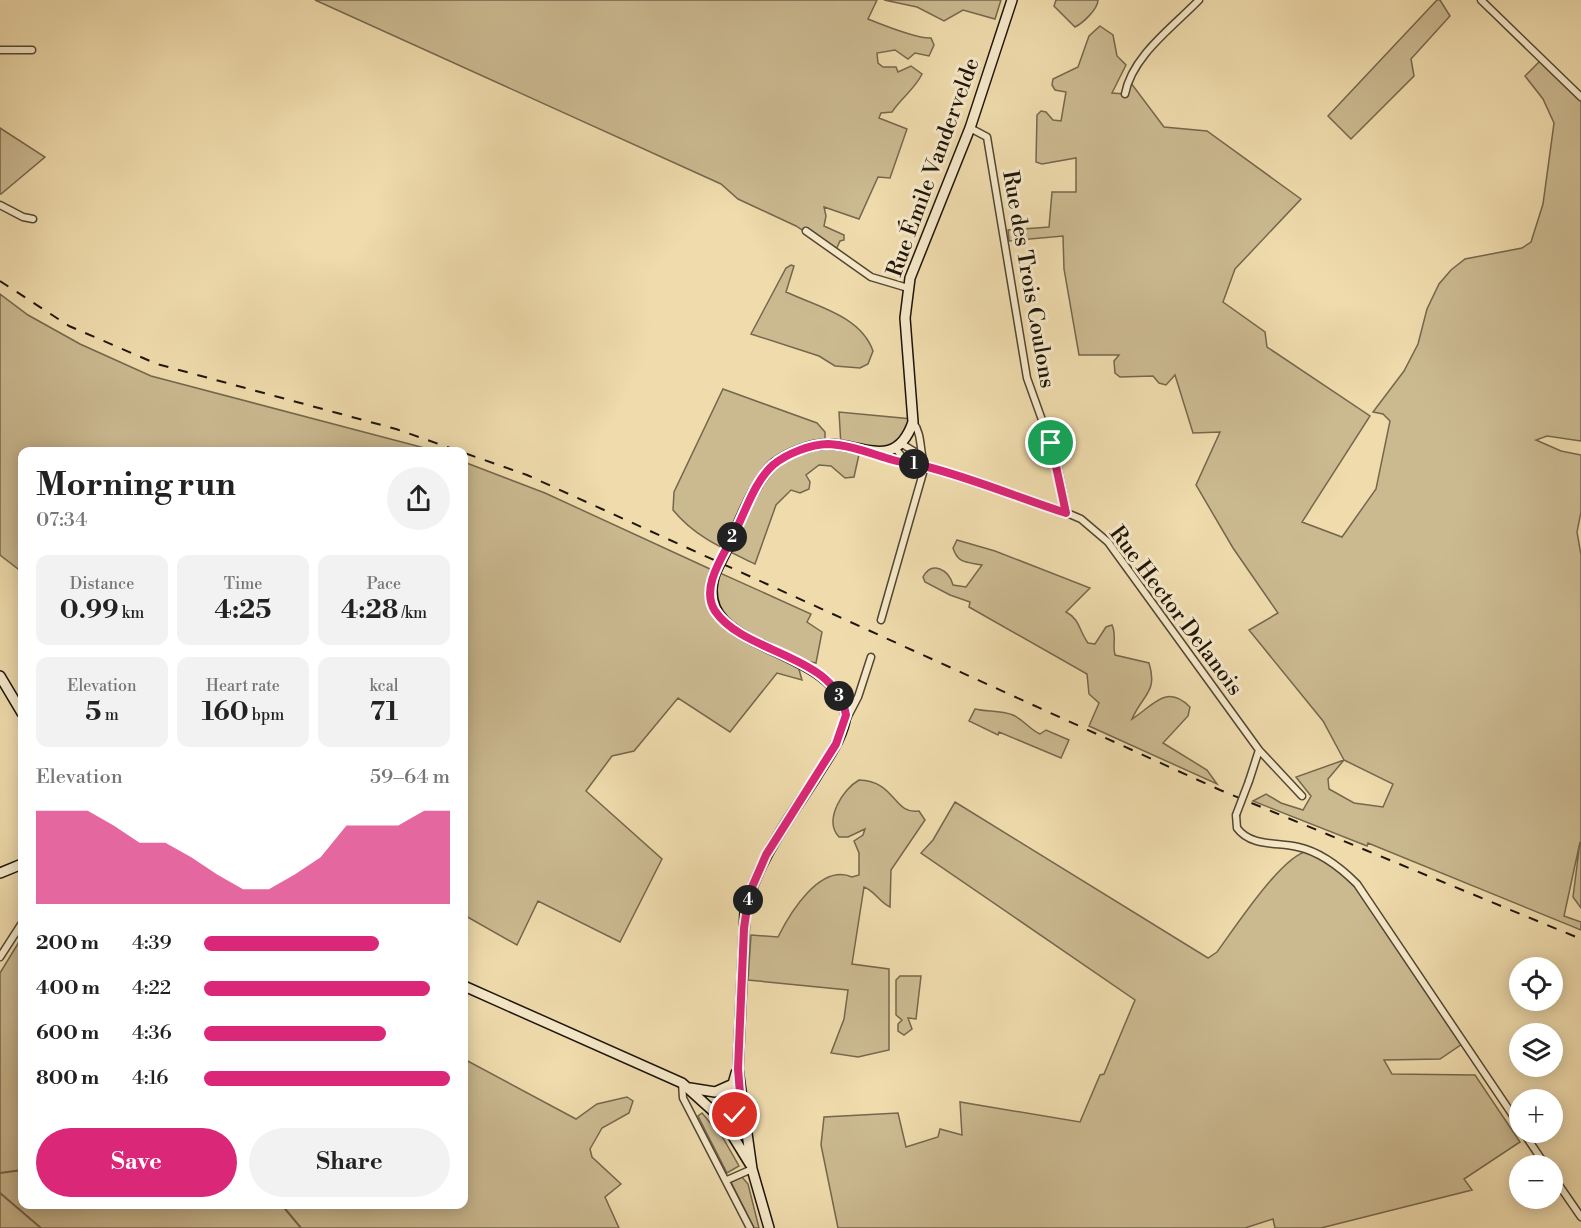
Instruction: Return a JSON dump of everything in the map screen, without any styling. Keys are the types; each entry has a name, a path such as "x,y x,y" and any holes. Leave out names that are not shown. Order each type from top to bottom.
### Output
{"main road":[{"name":"Rue Émile Vandervelde","path":"913,423 905,318 908,288 919,252 970,128 1012,0"},
{"path":"769,1228 752,1169 741,1106 738,1069 744,928 749,894 766,855 836,744 845,724 845,709 838,693 829,684 795,659 749,638 722,620 713,609 710,594 716,571 759,483 775,463 812,446 825,444 875,452 899,446 913,423"},
{"path":"0,676 18,706"},
{"path":"0,873 18,866"},
{"path":"468,988 685,1085 715,1092 733,1084"},
{"path":"723,1120 738,1069"},
{"path":"685,1085 723,1120 752,1169"},
{"path":"723,1120 735,1115 741,1106"}],"street":[{"path":"1125,94 1128,78 1136,65 1199,0"},
{"path":"1481,0 1581,97"},
{"path":"0,50 32,50"},
{"name":"Rue des Trois Coulons","path":"970,128 987,137 1027,378 1054,451 1066,513"},
{"path":"0,205 23,217 33,219"},
{"path":"806,231 871,277 908,288"},
{"name":"Rue Émile Vandervelde","path":"913,423 918,429 920,455 925,466"},
{"path":"899,446 920,455"},
{"path":"899,446 907,463"},
{"name":"Rue Hector Delanois","path":"875,452 907,463 925,466 1081,519 1108,542 1259,750 1302,796"},
{"path":"881,620 925,466"},
{"path":"845,724 858,697 871,657"},
{"path":"1259,750 1250,782 1236,815 1237,828 1249,839 1299,847 1314,853 1330,861 1357,884 1509,1110"},
{"path":"0,957 18,929"},
{"path":"685,1085 683,1098 750,1228"},
{"path":"727,1180 752,1169"},
{"path":"1563,1191 1581,1217"}],"shaded area":[{"path":"315,0 877,0 868,19 909,34 931,38 934,45 929,56 915,53 908,59 895,50 877,53 878,63 883,67 896,67 898,72 911,66 922,74 892,112 881,113 879,118 907,129 890,178 878,177 859,219 824,207 826,216 824,226 844,235 844,240 840,241 835,252 796,226 738,199 721,184"},
{"path":"884,0 1001,0 995,19 963,10 944,21 917,7"},
{"path":"1056,0 1098,0 1090,15 1075,27 1054,6"},
{"path":"1437,0 1440,0 1450,16 1411,59 1414,76 1351,139 1328,116"},
{"path":"1100,26 1113,35 1117,56 1126,65 1112,93 1125,94 1128,79 1164,127 1207,131 1301,199 1235,269 1223,302 1265,332 1267,347 1370,416 1302,522 1342,537 1376,489 1390,421 1383,414 1373,412 1404,371 1418,344 1427,309 1439,284 1465,259 1522,248 1531,242 1543,204 1554,123 1543,99 1525,76 1542,59 1581,97 1581,441 1547,436 1536,440 1561,451 1581,455 1581,512 1577,532 1581,555 1581,908 1573,897 1580,842 1564,916 1581,922 1581,930 1368,843 1367,846 1253,801 1266,794 1281,803 1303,810 1311,796 1296,777 1344,760 1323,721 1249,630 1278,613 1233,548 1196,485 1220,432 1193,433 1175,375 1166,385 1159,383 1153,376 1120,377 1115,373 1114,361 1119,355 1079,355 1064,269 1063,236 1009,241 1008,230 1049,227 1052,192 1076,192 1076,158 1042,164 1036,162 1037,115 1041,111 1046,112 1053,120 1061,121 1066,92 1055,90 1052,85 1053,79 1078,67 1089,36","holes":["1344,760 1393,784 1383,807 1354,803 1329,789 1328,779"]},
{"path":"0,128 45,157 1,194 0,194"},
{"path":"794,266 786,292 836,314 859,329 873,351 868,364 860,368 835,366 819,356 751,334 786,268"},
{"path":"0,294 28,315 80,344 151,376 421,447 18,447 18,569 0,555"},
{"path":"723,389 817,423 825,432 825,444 841,446 839,412 912,419 896,449 860,450 854,477 845,478 831,466 819,465 806,475 810,482 809,489 800,493 791,490 776,505 755,564 700,535 673,510 674,492"},
{"path":"468,464 545,493 710,569 705,597 714,614 721,619 716,597 718,572 811,614 807,622 822,632 816,663 796,659 802,680 777,673 730,732 678,698 634,751 612,756 586,791 662,859 620,942 538,901 517,945 468,917"},
{"path":"957,540 995,551 1090,588 1066,612 1077,622 1088,643 1095,644 1106,627 1112,625 1115,655 1149,663 1152,680 1150,687 1132,719 1160,699 1174,697 1181,700 1190,707 1188,716 1163,743 1207,770 1217,784 1089,726 1099,703 1089,694 1087,674 969,607 970,602 925,582 923,577 935,568 944,571 953,585 966,587 982,565 960,560 953,548"},
{"path":"975,709 1013,715 1040,734 1046,730 1069,740 1061,758 999,732 998,735 969,721"},
{"path":"859,780 880,786 904,808 919,811 925,820 891,870 890,907 864,887 852,964 889,969 889,1050 858,1057 831,1053 844,1019 848,990 748,980 751,935 778,937 798,904 818,884 829,877 859,875 859,853 854,841 863,835 865,829 848,837 839,837 833,822 841,798"},
{"path":"955,802 1208,958 1217,952 1246,911 1285,865 1308,851 1349,876 1465,1042 1440,1059 1384,1060 1392,1074 1475,1075 1509,1126 1509,1143 1518,1143 1464,1179 1472,1190 1321,1228 1275,1228 1273,1219 1245,1228 838,1228 821,1145 824,1117 898,1113 906,1147 938,1137 940,1129 962,1135 960,1102 1080,1122 1100,1075 1104,1074 1135,1000 921,853 933,840"},
{"path":"18,944 18,1209 468,1209 468,1061 576,1119 597,1104 627,1097 633,1101 629,1113 602,1128 590,1149 592,1157 621,1184 605,1197 619,1228 0,1228 0,973"},
{"path":"900,976 921,976 916,1019 908,1018 912,1029 904,1035 898,1031 898,1024 902,1020 896,1015 896,980"},
{"path":"702,1113 723,1138 739,1166 727,1173 698,1116"},
{"path":"742,1177 748,1184 759,1228 754,1228 731,1182"}],"waterway":[{"path":"0,1173 18,1171"},
{"path":"0,1193 18,1208"},
{"path":"19,1209 41,1228"},
{"path":"285,1209 301,1228"}],"railway":[{"path":"0,281 69,326 157,364 396,429 447,447"},
{"path":"468,454 527,475 1220,790 1581,939"}],"route":[{"path":"735,1115 741,1106 738,1069 745,911 749,894 766,855 836,744 845,724 846,715 838,693 812,670 795,659 749,638 722,620 713,609 710,594 716,571 767,471 785,457 812,446 825,444 875,452 891,459 925,466 1066,513 1051,443"}]}
